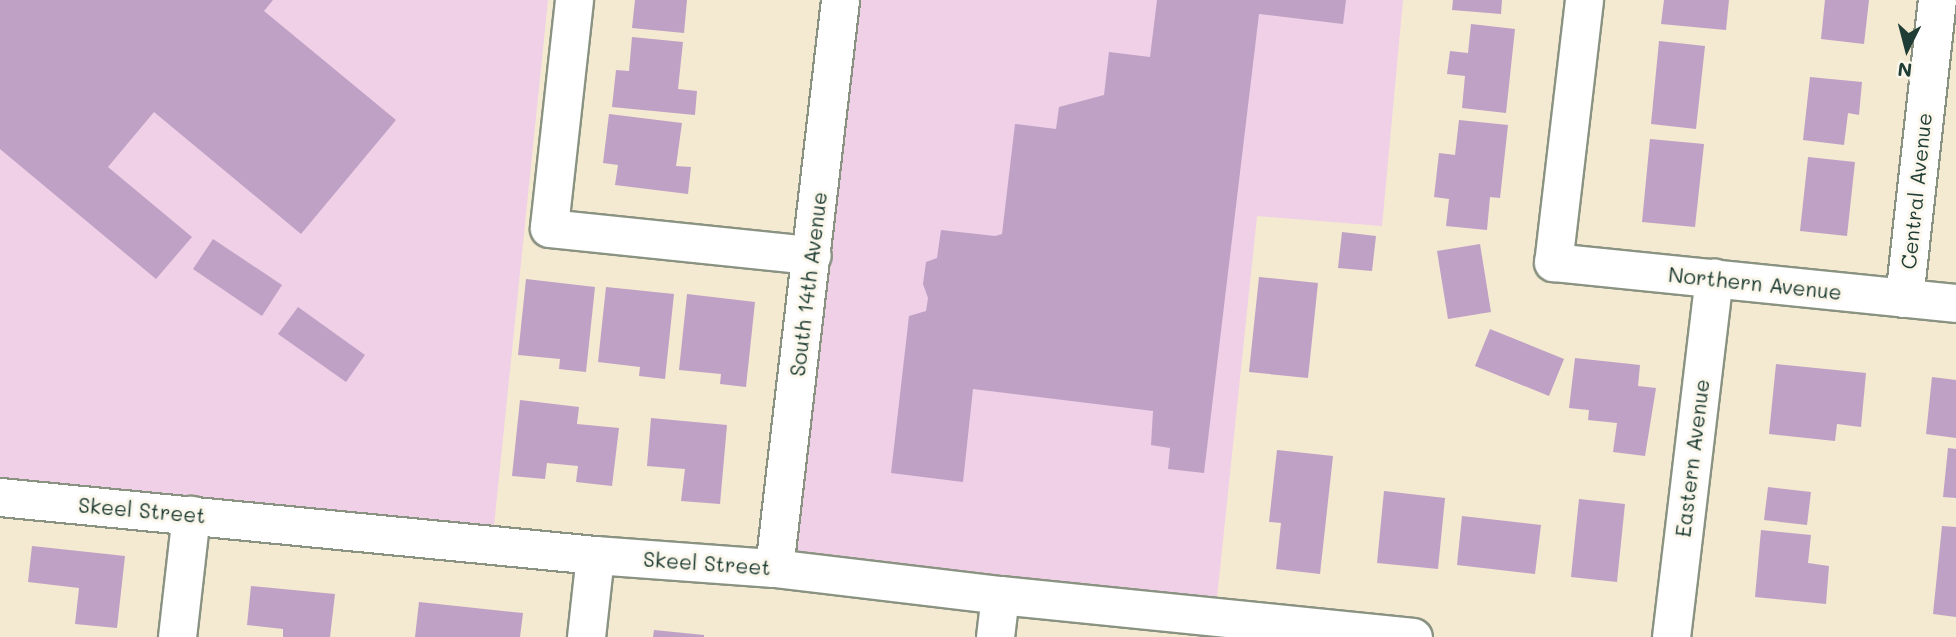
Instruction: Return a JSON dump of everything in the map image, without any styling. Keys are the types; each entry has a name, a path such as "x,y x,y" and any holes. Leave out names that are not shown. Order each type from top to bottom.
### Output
{"street":[{"path":"574,0 550,228 812,255"},
{"name":"South 14th Avenue","path":"774,568 840,0"},
{"name":"Northern Avenue","path":"1584,0 1553,262 1956,303"},
{"name":"Central Avenue","path":"1904,298 1937,0"},
{"name":"Eastern Avenue","path":"1671,637 1714,278"},
{"name":"Skeel Street","path":"0,497 595,555 774,568 1000,595 1412,637"},
{"path":"177,637 191,515"},
{"path":"586,637 595,555"},
{"path":"995,637 1000,595"}],"shaded area":[{"path":"0,0 548,0 492,545 0,497"},
{"path":"840,0 1403,0 1382,226 1257,216 1215,617 774,568"}],"building":[{"path":"0,0 273,0 264,11 396,120 301,234 154,112 108,167 192,237 156,279 0,149"},
{"path":"635,0 687,0 684,33 632,28"},
{"path":"1157,0 1346,0 1343,24 1259,14 1204,473 1168,469 1170,448 1151,445 1153,411 973,389 963,482 891,473 909,316 926,311 928,298 923,284 926,262 937,258 941,230 995,236 1002,234 1015,124 1056,129 1059,107 1104,95 1109,52 1150,57"},
{"path":"1453,0 1502,0 1501,14 1452,10"},
{"path":"1664,0 1729,0 1726,30 1661,24"},
{"path":"1825,0 1869,0 1864,44 1821,39"},
{"path":"1471,24 1515,29 1506,113 1462,108 1465,76 1447,74 1450,51 1468,53"},
{"path":"632,37 683,42 678,89 697,91 695,115 612,107 616,70 629,71"},
{"path":"1659,41 1705,46 1696,129 1651,124"},
{"path":"1810,77 1862,82 1859,115 1848,113 1844,145 1803,140"},
{"path":"609,114 682,123 676,166 691,167 688,194 615,185 618,165 603,163"},
{"path":"1459,120 1508,125 1500,198 1490,197 1487,230 1446,226 1449,199 1434,197 1439,153 1455,155"},
{"path":"1650,139 1704,144 1695,227 1642,222"},
{"path":"1808,157 1855,162 1847,236 1800,231"},
{"path":"1342,232 1376,236 1372,271 1338,268"},
{"path":"213,239 282,285 262,316 193,269"},
{"path":"1480,244 1491,312 1448,319 1437,251"},
{"path":"1259,277 1318,283 1308,378 1249,372"},
{"path":"526,279 595,287 586,372 559,369 560,359 518,355"},
{"path":"606,287 674,294 665,379 639,376 640,367 598,362"},
{"path":"687,294 755,302 746,387 720,384 721,374 679,370"},
{"path":"298,307 365,355 346,382 278,334"},
{"path":"1490,329 1564,359 1549,396 1475,366"},
{"path":"1575,358 1640,365 1638,386 1656,388 1645,456 1613,452 1617,423 1588,420 1589,410 1569,408"},
{"path":"1776,364 1866,373 1861,427 1837,424 1835,441 1769,434"},
{"path":"1932,377 1956,380 1956,438 1926,434"},
{"path":"520,400 579,407 577,424 619,428 612,486 576,482 578,466 547,463 545,479 512,476"},
{"path":"651,418 727,425 720,504 681,501 685,469 647,466"},
{"path":"1948,448 1956,449 1956,498 1943,497"},
{"path":"1277,450 1333,456 1320,574 1276,569 1281,523 1269,522"},
{"path":"1768,487 1811,492 1807,525 1764,520"},
{"path":"1384,491 1445,498 1438,569 1377,563"},
{"path":"1579,499 1625,504 1617,582 1571,577"},
{"path":"1462,516 1541,525 1535,574 1457,565"},
{"path":"1942,526 1956,527 1956,617 1933,614"},
{"path":"1761,530 1811,535 1808,563 1829,566 1826,604 1755,597"},
{"path":"32,546 125,556 117,628 75,624 79,588 28,582"},
{"path":"251,586 335,594 330,637 283,637 283,629 247,625"},
{"path":"419,602 523,613 520,637 415,637"},
{"path":"654,630 704,635 704,637 653,637"}]}
